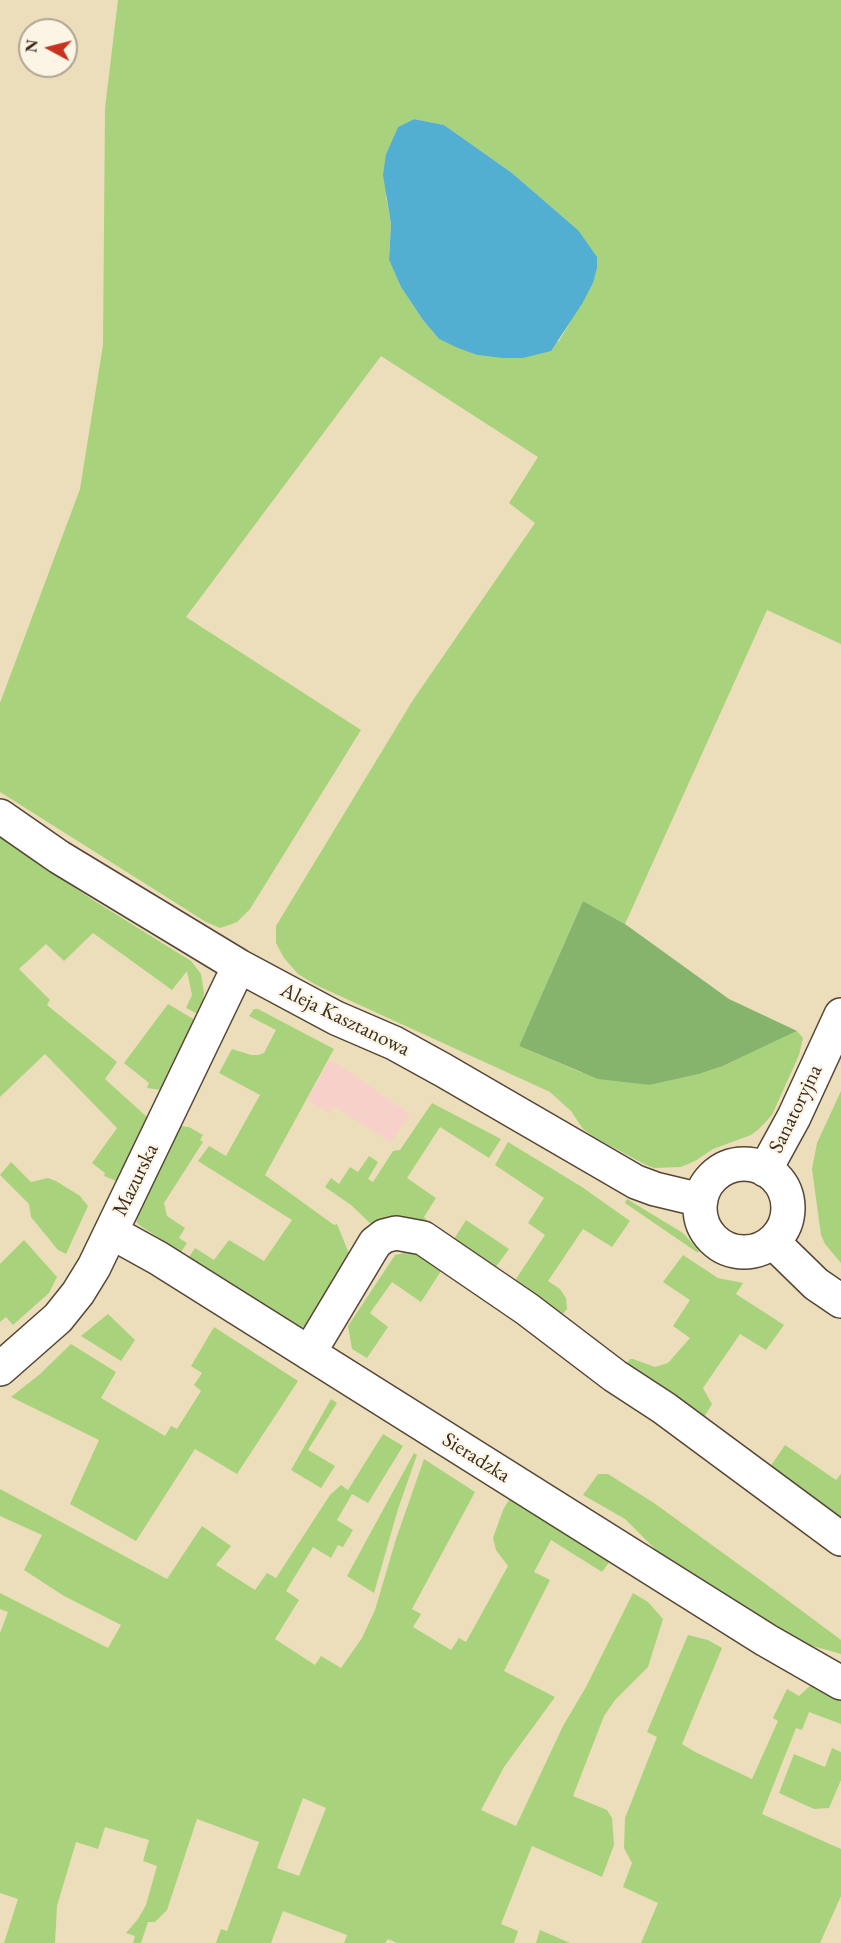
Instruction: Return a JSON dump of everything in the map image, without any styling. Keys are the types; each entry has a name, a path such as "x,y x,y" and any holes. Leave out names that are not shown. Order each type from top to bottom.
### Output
{"street":[{"name":"Aleja Kasztanowa","path":"0,816 59,857 239,966 336,1018 394,1044 443,1070 636,1182 655,1190 701,1200"},
{"name":"Mazurska","path":"0,1369 58,1318 94,1268 239,966"},
{"name":"Sanatoryjna","path":"765,1170 794,1117 841,1014"},
{"path":"745,1165 765,1170 778,1180 786,1195 788,1212 784,1229 773,1242 761,1249 748,1252 734,1251 722,1246 704,1227 701,1200 706,1188 714,1176 725,1169 745,1165"},
{"name":"Sieradzka","path":"111,1232 158,1258 756,1634 841,1683"},
{"path":"309,1353 375,1243 384,1236 396,1233 423,1238 527,1309 615,1376 664,1408 841,1539"},
{"path":"773,1242 816,1284 841,1301"}],"shaded area":[{"path":"330,1059 410,1114 391,1143 334,1106 329,1113 307,1100"}],"green space":[{"path":"118,0 841,0 841,644 767,610 625,924 583,901 519,1046 580,1072 650,1085 723,1066 797,1031 803,1038 799,1055 772,1115 751,1135 713,1149 681,1167 654,1168 646,1165 583,1129 571,1111 550,1092 316,985 298,974 284,958 276,943 276,926 413,700 535,523 509,503 538,457 381,356 186,617 361,730 250,909 237,922 220,928 206,922 0,792 0,703 80,489 103,345 105,108","holes":["414,119 444,125 512,173 578,230 593,283 559,341 523,358 477,355 439,339 401,287 389,260 391,224 386,197 386,154 398,127"]},
{"path":"0,837 93,900 191,961 201,974 204,993 202,1007 198,1014 186,1008 192,995 187,971 172,990 93,933 64,961 46,944 19,969 50,1000 47,1005 117,1062 105,1079 147,1117 116,1181 104,1176 105,1173 92,1163 117,1128 45,1054 0,1097"},
{"path":"583,901 625,924 729,999 797,1031 723,1066 650,1085 598,1079 519,1046"},
{"path":"168,1004 195,1020 161,1090 147,1088 149,1083 124,1063"},
{"path":"254,1009 334,1049 265,1175 334,1225 337,1224 352,1261 314,1322 301,1328 189,1257 195,1248 214,1260 229,1240 264,1261 292,1220 198,1161 209,1146 226,1156 260,1095 219,1073 232,1049 251,1055 264,1053 276,1030 249,1016"},
{"path":"841,1091 841,1263 825,1244 821,1235 812,1169 817,1143"},
{"path":"432,1103 501,1139 489,1158 440,1127 407,1178 436,1198 424,1217 426,1219 422,1226 373,1226 351,1205 325,1187 331,1178 339,1184 350,1167 358,1172 369,1156 378,1162 368,1179 373,1182 393,1151 400,1150"},
{"path":"180,1126 189,1127 203,1135 200,1140 203,1142 164,1203 167,1216 185,1228 179,1238 187,1243 181,1252 142,1227 137,1223 136,1217"},
{"path":"508,1142 582,1187 630,1221 612,1247 583,1229 548,1281 560,1289 566,1298 567,1309 562,1315 514,1282 545,1235 528,1223 544,1198 495,1165"},
{"path":"11,1162 31,1182 48,1178 56,1181 80,1196 88,1206 66,1254 58,1250 31,1217 29,1204 0,1175"},
{"path":"627,1199 683,1233 699,1251 698,1253 625,1203"},
{"path":"466,1220 509,1249 495,1268 454,1239"},
{"path":"24,1240 57,1277 49,1293 13,1325 6,1317 0,1322 0,1264"},
{"path":"418,1250 443,1268 421,1302 392,1282 370,1313 388,1327 367,1358 352,1349 348,1326 395,1255"},
{"path":"683,1255 718,1278 743,1283 736,1294 784,1325 766,1350 740,1334 703,1388 712,1404 703,1419 627,1363 633,1359 655,1367 668,1363 690,1338 673,1326 690,1300 663,1282"},
{"path":"108,1314 135,1340 121,1361 81,1336"},
{"path":"214,1327 298,1381 237,1474 195,1449 136,1541 70,1504 99,1440 11,1397 40,1374 71,1344 116,1372 101,1398 165,1436 171,1426 177,1429 201,1391 194,1385 202,1373 191,1366"},
{"path":"331,1399 337,1403 308,1450 335,1466 321,1488 291,1470"},
{"path":"383,1434 403,1446 368,1503 352,1494 337,1520 353,1530 343,1547 338,1545 331,1558 313,1547 286,1591 299,1600 275,1639 315,1665 321,1656 341,1668 362,1638 375,1610 396,1539 424,1459 475,1492 412,1609 421,1614 413,1627 451,1650 459,1638 466,1642 508,1566 496,1550 493,1538 510,1498 610,1561 602,1572 551,1540 534,1572 550,1580 504,1671 555,1697 504,1767 481,1810 516,1826 563,1726 586,1687 633,1593 648,1602 663,1619 648,1667 615,1700 604,1716 573,1796 607,1810 612,1818 614,1845 602,1877 532,1846 501,1924 518,1931 514,1943 397,1943 388,1939 385,1943 344,1943 347,1935 283,1911 271,1943 216,1943 221,1929 227,1931 259,1842 197,1819 167,1910 155,1922 148,1922 141,1943 133,1943 135,1936 126,1933 146,1905 157,1866 143,1861 149,1840 105,1827 98,1849 76,1842 57,1906 55,1943 4,1943 18,1899 0,1893 0,1633 8,1612 0,1609 0,1593 108,1648 121,1625 64,1596 24,1570 42,1535 0,1516 0,1489 167,1579 202,1526 231,1546 216,1565 255,1590 267,1573 276,1578 330,1495 341,1485 348,1490","holes":["303,1798 326,1808 299,1876 277,1868"]},
{"path":"785,1445 836,1480 841,1474 841,1520 770,1467"},
{"path":"414,1453 417,1455 398,1509 374,1593 347,1576"},
{"path":"598,1474 608,1474 654,1503 774,1590 841,1640 841,1654 802,1643 657,1551 625,1519 583,1495"},
{"path":"688,1635 708,1640 722,1648 682,1744 752,1779 778,1721 773,1718 787,1689 799,1696 811,1685 841,1700 841,1724 809,1712 802,1730 796,1728 762,1814 841,1849 841,1896 820,1943 641,1943 658,1903 623,1887 632,1863 624,1848 625,1818 657,1737 647,1732"},
{"path":"832,1748 841,1752 841,1780 829,1808 814,1809 779,1793 794,1754 825,1767"},
{"path":"540,1930 570,1943 536,1943"}],"water":[{"path":"414,119 444,125 512,173 578,230 597,257 593,283 551,351 523,358 503,358 477,355 458,348 439,339 401,287 389,260 391,224 383,175 386,154 398,127"}]}
